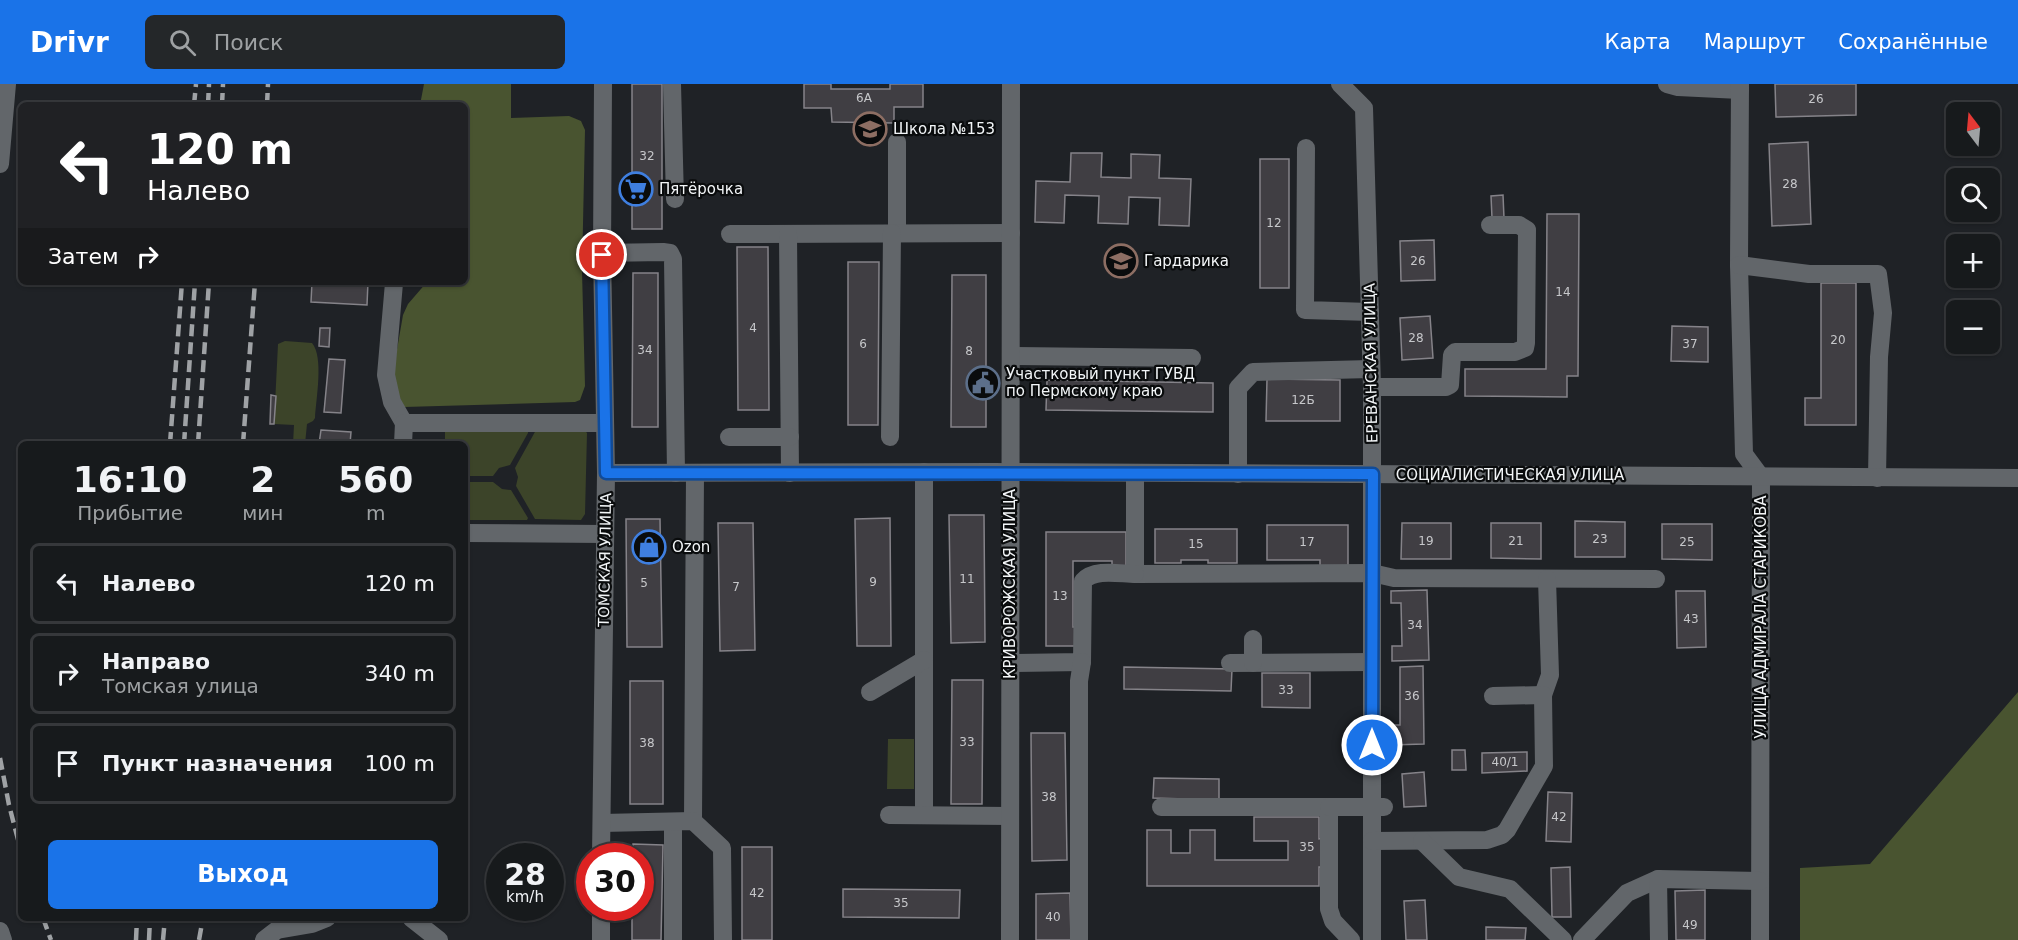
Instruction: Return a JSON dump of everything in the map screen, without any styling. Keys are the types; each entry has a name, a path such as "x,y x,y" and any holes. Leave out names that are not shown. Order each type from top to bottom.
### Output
{"street":[{"path":"0,164 7,84"},
{"name":"ТОМСКАЯ УЛИЦА","path":"602,843 606,473 602,253 603,84"},
{"path":"672,84 675,199"},
{"name":"КРИВОРОЖСКАЯ УЛИЦА","path":"1010,940 1011,84"},
{"name":"ЕРЕВАНСКАЯ УЛИЦА","path":"1340,84 1364,108 1372,378 1372,662 1378,807 1372,841 1372,940"},
{"path":"1667,84 1678,87 1740,87"},
{"name":"УЛИЦА АДМИРАЛА СТАРИКОВА","path":"1740,87 1739,265 1744,454 1761,477 1760,940"},
{"path":"890,437 897,142"},
{"path":"1306,148 1305,310 1370,312"},
{"path":"1238,474 1238,388 1253,372 1372,378 1446,387 1450,385 1452,356 1455,352 1515,352 1525,348 1527,230 1519,225 1490,225"},
{"path":"730,234 1011,233"},
{"path":"788,234 790,473"},
{"path":"602,253 663,252 670,254 673,259 676,473"},
{"path":"1739,265 1809,274 1878,274 1883,313 1879,357 1877,477"},
{"path":"394,285 386,375 392,402 404,423 403,441"},
{"path":"1011,356 1192,358"},
{"path":"404,423 605,423"},
{"path":"729,437 790,437"},
{"path":"924,472 924,815"},
{"name":"СОЦИАЛИСТИЧЕСКАЯ УЛИЦА","path":"606,473 1010,472 2018,478"},
{"path":"693,821 695,473"},
{"path":"1135,473 1135,574"},
{"path":"468,533 604,534"},
{"path":"1079,940 1078,681 1082,662 1083,580 1088,576 1096,574 1372,573 1394,578 1656,579"},
{"path":"1372,841 1487,840 1502,835 1507,830 1544,766 1543,695 1550,675 1547,579"},
{"path":"1253,639 1253,663"},
{"path":"870,692 924,660"},
{"path":"1010,663 1082,662"},
{"path":"1230,663 1372,662"},
{"path":"1493,696 1543,695"},
{"path":"1161,807 1378,807"},
{"path":"1329,807 1329,909 1333,921 1351,940"},
{"path":"889,815 1010,816"},
{"path":"602,823 693,821 722,848 723,940"},
{"path":"672,822 673,940"},
{"path":"1422,841 1459,877 1510,889 1563,940"},
{"path":"1658,879 1659,940"},
{"path":"1582,940 1627,893 1658,879 1760,882"},
{"path":"415,921 439,940"},
{"path":"601,921 601,940"},
{"path":"264,940 271,933 283,928 317,927"},
{"path":"0,931 3,940"}],"green space":[{"path":"424,84 511,84 511,118 569,116 581,121 585,130 582,271 585,386 580,400 404,407 395,389 394,377 403,315 408,304 424,285 468,285 468,102 421,102"},
{"path":"285,341 312,343 316,349 318,379 315,418 307,424 305,441 293,441 294,425 274,424 278,344"},
{"path":"445,428 528,430 510,465 499,468 493,476 468,476 468,441 445,441"},
{"path":"536,430 585,431 587,433 585,514 581,520 535,519 516,486 518,477 515,468"},
{"path":"468,482 493,482 502,489 511,490 528,518 527,520 468,520"},
{"path":"2018,692 2018,940 1800,940 1800,868 1870,864"},
{"path":"888,739 914,739 914,789 887,789"}],"building":[{"path":"632,84 662,84 662,229 632,229"},
{"path":"804,84 831,84 831,89 890,89 890,84 923,84 923,107 894,107 894,123 832,122 831,108 804,108"},
{"path":"1775,84 1856,84 1856,115 1776,117"},
{"path":"1808,142 1811,224 1772,226 1769,144"},
{"path":"1071,153 1102,153 1101,177 1131,178 1131,154 1160,155 1159,178 1191,179 1189,226 1159,225 1160,198 1129,197 1128,224 1098,223 1099,196 1065,195 1064,223 1035,222 1036,181 1070,182"},
{"path":"1260,159 1289,159 1289,288 1260,288"},
{"path":"1503,195 1504,218 1492,218 1491,196"},
{"path":"1547,214 1579,214 1578,376 1567,376 1567,397 1465,396 1465,369 1546,369"},
{"path":"1434,240 1435,280 1401,281 1400,241"},
{"path":"737,247 768,247 769,410 738,410"},
{"path":"848,262 879,262 878,425 848,425"},
{"path":"633,273 658,273 658,427 632,427"},
{"path":"952,275 986,275 986,427 951,427"},
{"path":"1821,283 1856,283 1856,425 1805,425 1805,398 1821,398"},
{"path":"312,285 368,285 367,305 311,302"},
{"path":"1430,316 1433,358 1402,360 1400,318"},
{"path":"1672,326 1708,327 1708,362 1671,361"},
{"path":"320,328 330,328 329,347 319,346"},
{"path":"329,359 345,360 341,413 324,412"},
{"path":"1267,379 1340,380 1340,421 1266,421"},
{"path":"1047,380 1213,383 1213,412 1046,410"},
{"path":"271,395 276,396 274,424 270,424"},
{"path":"321,430 351,432 350,441 319,441"},
{"path":"949,515 984,515 985,642 951,643"},
{"path":"890,518 891,646 857,646 855,519"},
{"path":"626,519 660,519 662,647 627,647"},
{"path":"1575,521 1625,522 1625,557 1575,557"},
{"path":"718,523 753,523 755,650 720,651"},
{"path":"1402,523 1451,523 1451,559 1401,559"},
{"path":"1491,523 1541,523 1541,559 1491,558"},
{"path":"1662,524 1712,524 1712,560 1662,559"},
{"path":"1267,525 1348,525 1348,571 1320,572 1320,560 1267,560"},
{"path":"1155,529 1237,529 1237,563 1181,560 1181,563 1155,563"},
{"path":"1046,532 1126,532 1126,566 1112,566 1112,561 1073,561 1073,627 1078,627 1078,646 1046,646"},
{"path":"1427,590 1429,660 1392,661 1392,646 1402,646 1401,603 1391,603 1391,591"},
{"path":"1676,591 1705,591 1706,647 1677,648"},
{"path":"1423,666 1424,744 1391,745 1391,725 1400,725 1400,667"},
{"path":"1124,667 1232,669 1231,691 1124,689"},
{"path":"1262,673 1310,673 1310,708 1262,707"},
{"path":"952,680 983,680 982,804 951,804"},
{"path":"630,681 663,681 663,804 630,804"},
{"path":"1031,733 1065,733 1067,860 1032,861"},
{"path":"1452,750 1465,750 1466,770 1452,770"},
{"path":"1527,752 1527,771 1482,773 1482,753"},
{"path":"1424,772 1426,806 1404,807 1402,774"},
{"path":"1154,778 1219,779 1219,800 1153,798"},
{"path":"1548,792 1572,793 1571,842 1546,841"},
{"path":"1254,817 1319,817 1319,839 1326,838 1326,867 1319,867 1319,886 1147,886 1147,830 1171,830 1171,853 1190,853 1190,830 1215,830 1215,860 1288,860 1288,841 1254,841"},
{"path":"654,845 663,845 661,940 632,940 632,921 654,921"},
{"path":"742,847 772,847 772,940 742,940"},
{"path":"1570,867 1571,917 1552,917 1551,868"},
{"path":"843,889 960,890 959,918 843,917"},
{"path":"1705,890 1705,940 1676,940 1675,891"},
{"path":"1070,893 1071,940 1036,940 1036,894"},
{"path":"1425,900 1427,940 1406,940 1404,901"},
{"path":"1486,927 1526,928 1525,940 1486,940"}],"railway":[{"path":"194,102 196,84"},
{"path":"208,102 209,84"},
{"path":"222,102 223,84"},
{"path":"267,102 268,84"},
{"path":"170,441 182,285"},
{"path":"184,441 195,285"},
{"path":"198,441 209,285"},
{"path":"243,441 255,285"},
{"path":"0,758 18,840"},
{"path":"44,921 51,940"},
{"path":"136,940 137,921"},
{"path":"149,940 150,921"},
{"path":"163,940 165,921"},
{"path":"199,940 202,921"}],"place":[{"name":"Школа №153","path":"870,129"},
{"name":"Пятёрочка","path":"636,189"},
{"name":"Гардарика","path":"1121,261"},
{"name":"Участковый пункт ГУВД по Пермскому краю","path":"983,383"},
{"name":"Ozon","path":"649,547"}],"route":[{"path":"602,255 606,473 1373,474 1372,745"}]}
